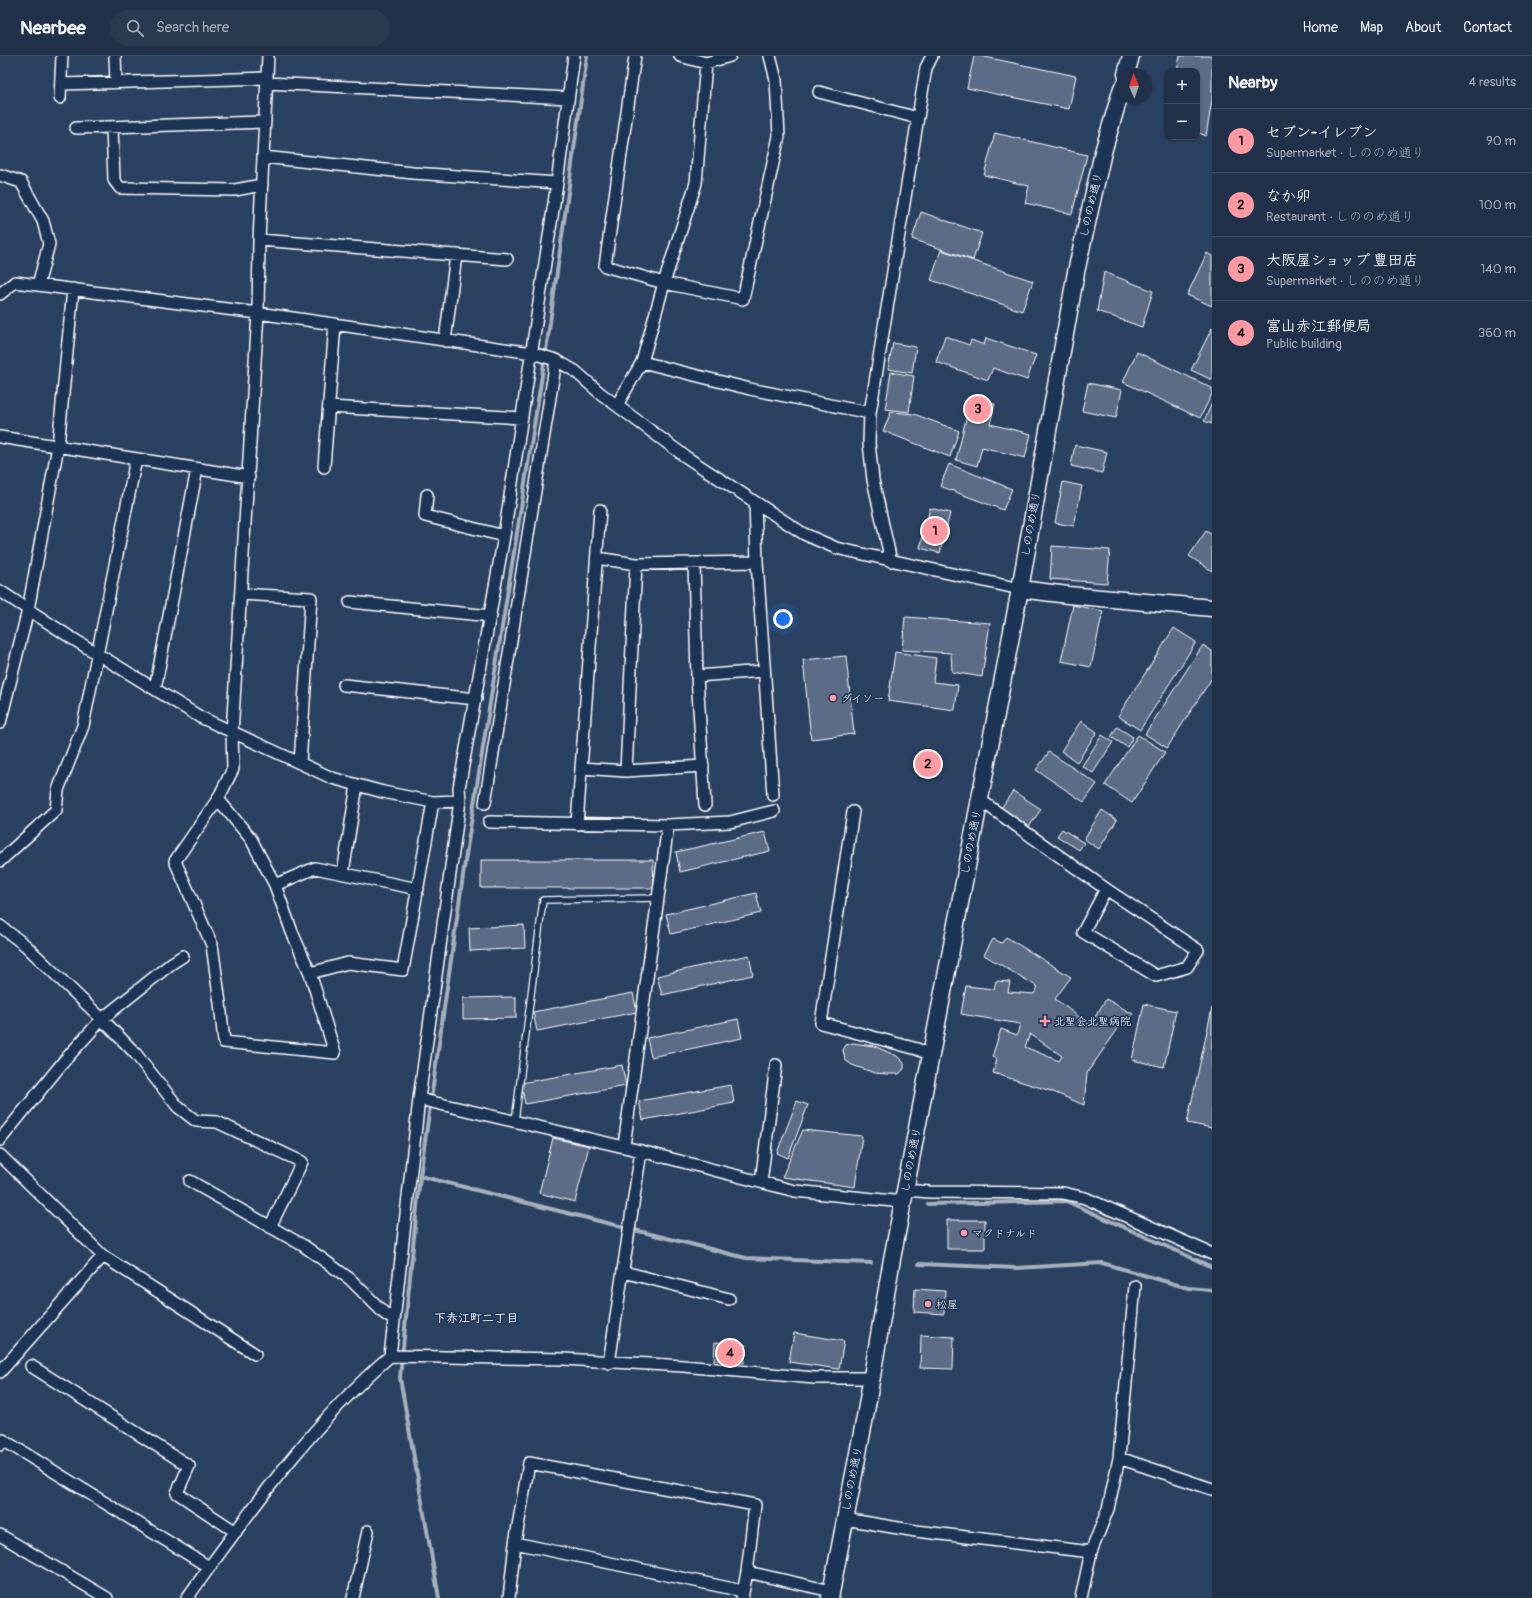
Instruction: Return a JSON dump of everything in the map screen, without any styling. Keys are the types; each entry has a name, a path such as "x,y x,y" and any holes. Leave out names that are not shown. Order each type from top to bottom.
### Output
{"main road":[{"path":"1128,68 1131,56"},
{"name":"しののめ通り","path":"830,1595 904,1196 1020,589 1076,272 1103,152 1117,104"},
{"path":"1020,589 1068,595 1212,608"}],"street":[{"path":"60,98 62,56"},
{"path":"115,56 116,82"},
{"path":"218,799 251,839 275,885 292,932 310,973 335,1053 224,1042 212,945 175,861 218,799 233,769 232,732 258,313 259,240 268,56"},
{"path":"393,1357 394,1320 460,801 459,788 491,616 522,418 535,354 574,56"},
{"path":"635,56 605,266 664,283 743,299 779,136 776,80 770,56"},
{"path":"680,56 706,63 730,56"},
{"path":"891,561 873,480 869,443 870,413 926,68 932,56"},
{"path":"617,405 642,362 664,283 696,183 706,63"},
{"path":"61,84 267,81 568,98"},
{"path":"819,92 918,118"},
{"path":"76,128 265,122"},
{"path":"112,127 114,180 120,188 235,190 262,185"},
{"path":"263,157 413,173 557,183"},
{"path":"0,176 20,182 43,221 49,244 38,285"},
{"path":"259,240 507,259"},
{"path":"445,341 456,255"},
{"path":"0,294 15,282 258,313 535,354 554,360 575,371 600,393 686,457 804,534 836,548 1020,589"},
{"path":"0,723 28,610 58,446 73,289"},
{"path":"324,467 335,324"},
{"path":"485,803 554,360"},
{"path":"642,362 750,389 870,413"},
{"path":"329,407 522,418"},
{"path":"0,437 249,477"},
{"path":"0,861 56,810 58,790 83,726 136,459"},
{"path":"155,689 197,469"},
{"path":"427,495 425,516 504,536"},
{"path":"755,502 757,562 773,795"},
{"path":"577,824 600,510"},
{"path":"597,558 636,564 757,562"},
{"path":"694,563 697,676 705,805"},
{"path":"626,771 636,564"},
{"path":"0,591 97,654 200,717 332,778 433,802 460,801"},
{"path":"241,594 311,598 300,763"},
{"path":"350,602 491,616"},
{"path":"697,676 764,671"},
{"path":"344,685 476,699"},
{"path":"581,768 626,771 703,766"},
{"path":"343,873 357,785"},
{"path":"980,800 1106,889 1198,950 1187,967 1156,976 1084,932 1106,889"},
{"path":"310,973 348,963 403,970 433,802"},
{"path":"489,822 668,825 730,822 774,811"},
{"path":"853,812 821,1023 917,1049 931,1055"},
{"path":"624,1146 668,825"},
{"path":"275,885 315,868 418,889"},
{"path":"0,926 25,945 102,1019 135,1054 178,1107 196,1121 217,1122 302,1162 270,1227"},
{"path":"0,1140 64,1061 102,1019 172,963 183,956"},
{"path":"761,1182 776,1064"},
{"path":"421,1099 641,1150 795,1191 904,1196 930,1192 1063,1193 1085,1198 1212,1254"},
{"path":"609,1363 624,1272 641,1150"},
{"path":"0,1155 103,1256 256,1354"},
{"path":"190,1181 304,1246 350,1279 385,1314 394,1320"},
{"path":"0,1372 103,1256"},
{"path":"624,1272 729,1299"},
{"path":"1081,1598 1091,1552 1108,1509 1119,1458 1135,1286"},
{"path":"187,1598 304,1442 365,1378 393,1357 563,1359 609,1363 683,1366 814,1378 871,1378"},
{"path":"31,1366 189,1466 177,1493 236,1532"},
{"path":"0,1445 3,1440 209,1567"},
{"path":"1119,1458 1212,1489"},
{"path":"509,1598 515,1543 529,1463 755,1505 743,1595 515,1543"},
{"path":"845,1519 916,1531 1091,1552"},
{"path":"354,1598 368,1531"},
{"path":"0,1535 107,1598"},
{"path":"747,1572 830,1595"}],"lane":[{"path":"515,1121 543,900 658,898"}],"building":[{"path":"974,56 1076,76 1069,109 967,88"},
{"path":"1180,56 1212,56 1212,100 1206,136 1200,133 1200,68 1178,68"},
{"path":"995,133 1087,155 1072,214 1025,203 1029,186 984,175"},
{"path":"921,212 982,233 973,260 912,239"},
{"path":"941,250 1033,281 1022,311 931,280"},
{"path":"1207,253 1212,256 1212,306 1187,295"},
{"path":"1104,272 1153,291 1142,327 1097,311"},
{"path":"1212,328 1212,380 1191,370"},
{"path":"945,336 969,345 971,340 984,345 986,338 1036,355 1027,380 993,368 988,380 936,362"},
{"path":"893,343 916,347 912,373 888,369"},
{"path":"1137,352 1212,388 1212,394 1200,418 1123,382"},
{"path":"891,372 914,376 909,412 885,409"},
{"path":"1088,383 1122,390 1116,418 1082,411"},
{"path":"971,398 995,404 990,424 1031,434 1025,458 982,447 977,466 956,460"},
{"path":"1212,403 1212,424 1204,421"},
{"path":"891,412 914,414 959,431 950,457 883,431"},
{"path":"1075,445 1107,452 1102,473 1071,466"},
{"path":"949,464 1012,489 1003,510 940,486"},
{"path":"1063,482 1082,486 1074,526 1055,523"},
{"path":"930,508 950,513 940,553 920,548"},
{"path":"1206,531 1212,535 1212,571 1189,556"},
{"path":"1052,546 1110,550 1107,583 1050,579"},
{"path":"1073,605 1103,611 1091,667 1061,661"},
{"path":"905,617 990,623 982,677 952,672 951,653 902,650"},
{"path":"1174,628 1196,642 1140,730 1118,716"},
{"path":"1203,645 1212,651 1212,678 1167,748 1145,734"},
{"path":"895,652 936,658 933,682 958,685 955,710 888,701"},
{"path":"846,656 854,734 811,739 803,660"},
{"path":"1081,721 1097,732 1077,762 1061,751"},
{"path":"1117,727 1133,737 1127,747 1111,737"},
{"path":"1102,735 1113,742 1093,773 1082,766"},
{"path":"1138,735 1165,752 1132,803 1105,785"},
{"path":"1049,752 1097,784 1084,802 1036,770"},
{"path":"1013,791 1041,809 1029,827 1001,808"},
{"path":"1102,810 1117,820 1099,849 1084,839"},
{"path":"1062,829 1084,843 1079,850 1057,836"},
{"path":"765,832 770,851 680,872 676,852"},
{"path":"481,860 653,860 654,888 481,888"},
{"path":"756,893 761,913 671,934 666,914"},
{"path":"524,925 525,948 470,951 469,928"},
{"name":"北聖会北聖病院","path":"1006,937 1071,977 1055,999 1090,1025 1106,999 1133,1014 1130,1020 1122,1023 1087,1073 1084,1105 1051,1091 993,1073 997,1059 992,1057 1001,1029 1017,1035 1020,1024 961,1014 966,986 994,989 996,981 1010,982 1008,992 1034,994 1038,987 984,955 993,939 1002,943","holes":["1030,1034 1062,1056 1059,1061 1025,1047"]},
{"path":"749,955 753,975 662,995 657,976"},
{"path":"633,993 637,1012 537,1031 533,1012"},
{"path":"516,997 516,1018 463,1019 463,998"},
{"path":"1144,1004 1176,1011 1164,1067 1132,1060"},
{"path":"1212,1008 1212,1128 1187,1123"},
{"path":"738,1019 742,1038 651,1057 647,1038"},
{"path":"853,1043 874,1046 897,1056 904,1063 904,1069 899,1074 886,1074 875,1073 852,1065 845,1060 843,1050 846,1045"},
{"path":"622,1065 626,1086 525,1104 521,1083"},
{"path":"731,1085 734,1103 643,1120 639,1101"},
{"path":"797,1101 808,1105 788,1158 777,1153"},
{"path":"803,1130 862,1136 855,1187 782,1177"},
{"path":"553,1138 589,1146 575,1202 539,1193"},
{"path":"947,1220 985,1220 985,1249 947,1249"},
{"path":"915,1289 945,1291 944,1314 914,1312"},
{"path":"794,1333 844,1341 839,1369 789,1362"},
{"path":"921,1335 954,1337 953,1369 920,1368"},
{"path":"715,1342 746,1345 744,1363 714,1360"}],"waterway":[{"path":"439,1598 400,1378 420,1176 467,848 547,344 587,56"},
{"path":"420,1176 746,1258 871,1263"},
{"path":"928,1204 1066,1201 1212,1267"},
{"path":"919,1264 1017,1268 1102,1263 1188,1288 1212,1290"}],"place":[{"name":"大阪屋ショップ 豊田店","path":"978,409"},
{"name":"セブン-イレブン","path":"935,531"},
{"name":"ダイソー","path":"833,698"},
{"name":"なか卯","path":"928,764"},
{"name":"北聖会北聖病院","path":"1045,1021"},
{"name":"マクドナルド","path":"964,1233"},
{"name":"松屋","path":"928,1304"},
{"name":"富山赤江郵便局","path":"730,1353"}],"district":[{"name":"下赤江町二丁目","path":"476,1318"}]}
